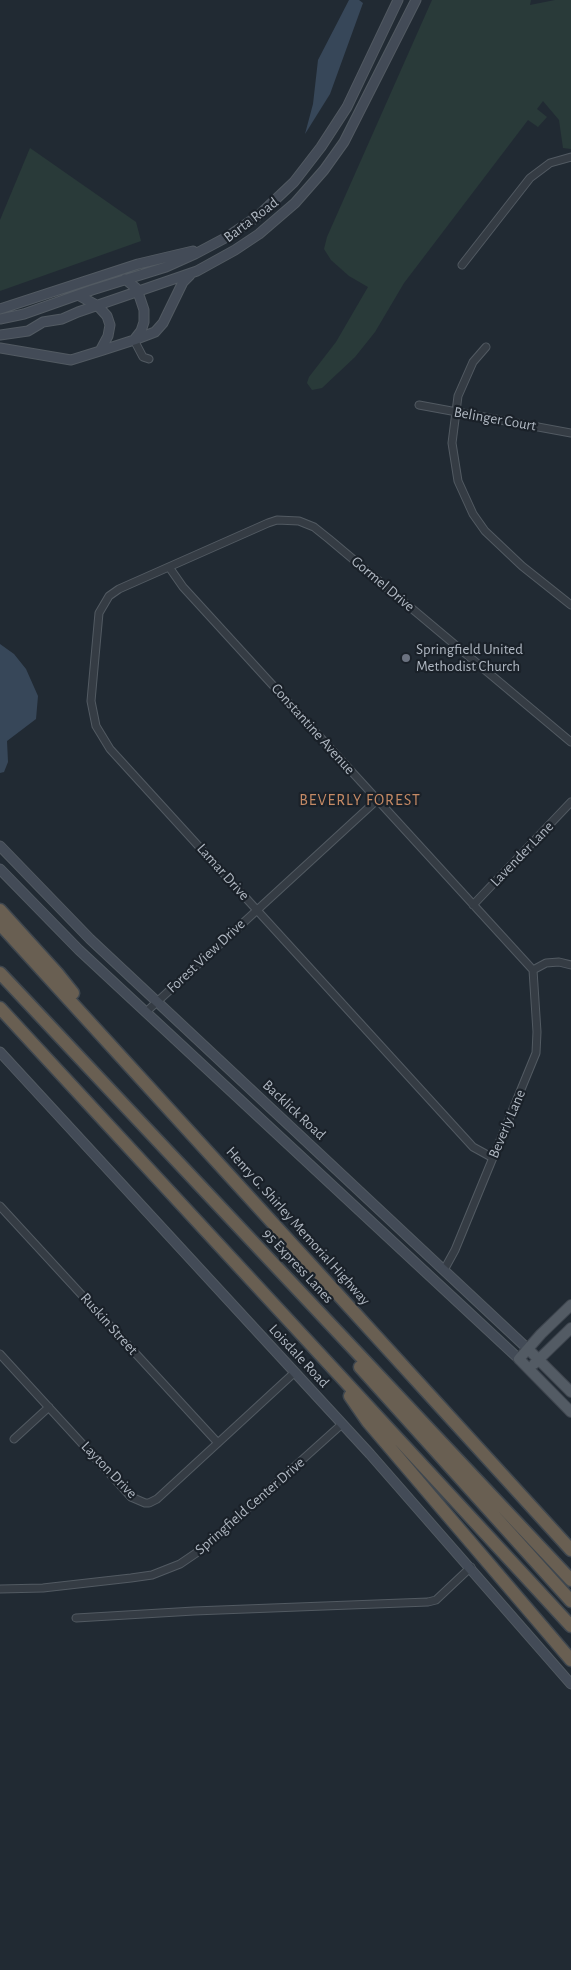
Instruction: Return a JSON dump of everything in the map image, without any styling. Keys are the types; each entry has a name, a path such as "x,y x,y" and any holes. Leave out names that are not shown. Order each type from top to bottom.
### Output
{"highway":[{"path":"0,910 58,973 113,1047"},
{"name":"Henry G. Shirley Memorial Highway","path":"0,924 571,1550"},
{"name":"95 Express Lanes","path":"0,973 571,1580"},
{"path":"0,1008 571,1626"},
{"path":"320,1313 351,1356 379,1389 571,1600"},
{"path":"323,1357 368,1422 571,1660"},
{"path":"533,1507 571,1538"}],"main road":[{"path":"389,0 389,18"},
{"name":"Barta Road","path":"0,319 24,314 166,267 227,237 258,216 294,182 321,147 346,107 398,0"},
{"name":"Barta Road","path":"0,335 28,330 43,322 62,319 192,273 235,250 259,234 295,203 324,170 344,142 416,0"},
{"path":"0,309 138,264 203,250"},
{"path":"0,348 71,360 155,332 162,323 183,282 192,273"},
{"path":"125,279 132,282 138,292 144,310 144,322 141,331 134,340"},
{"path":"78,295 98,306 107,316 110,325 108,336 100,351"},
{"name":"Backlick Road","path":"0,846 90,939 528,1349 571,1392"},
{"name":"Backlick Road","path":"0,869 79,950 519,1359 571,1412"},
{"name":"Loisdale Road","path":"0,1052 342,1424 471,1567 571,1684"},
{"path":"519,1359 571,1305"},
{"path":"529,1370 571,1328"}],"street":[{"path":"462,264 530,178 550,163 571,158"},
{"path":"134,340 143,357 149,359"},
{"path":"486,347 473,362 466,374 458,396 452,437 453,460 458,481 473,514 485,531 499,546 571,606"},
{"name":"Belinger Court","path":"419,405 571,433"},
{"name":"Gormel Drive","path":"169,567 277,520 291,519 307,524 329,539 571,742"},
{"name":"Constantine Avenue","path":"169,567 183,587 533,970"},
{"name":"Lamar Drive","path":"169,567 120,589 109,596 102,607 98,620 92,690 94,718 99,733 110,748 473,1147 493,1158"},
{"name":"Forest View Drive","path":"146,1012 377,800"},
{"name":"Lavender Lane","path":"473,905 571,802"},
{"path":"533,970 546,963 559,962 571,965"},
{"name":"Beverly Lane","path":"444,1270 455,1250 536,1053 538,1032 533,970"},
{"name":"Ruskin Street","path":"0,1206 218,1443"},
{"name":"Layton Drive","path":"0,1354 131,1496 141,1502 149,1503 157,1499 295,1372"},
{"path":"14,1439 49,1407"},
{"name":"Springfield Center Drive","path":"0,1589 43,1588 131,1578 152,1574 180,1564 205,1547 342,1424"},
{"path":"76,1618 194,1611 428,1602 436,1600 471,1567"}],"shaded area":[{"path":"432,0 531,0 530,5 555,0 571,0 571,149 563,148 559,120 543,101 537,109 547,117 538,127 528,120 404,283 375,332 355,357 322,388 312,390 307,383 309,377 336,342 368,287 349,276 331,260 324,249 327,237"},
{"path":"30,148 136,222 141,241 0,291 0,220"}],"water":[{"path":"349,0 359,0 363,3 330,94 305,134 313,104 318,60"},
{"path":"0,644 14,654 26,669 38,696 36,719 7,741 8,762 4,772 0,773"}],"place":[{"name":"Springfield United Methodist Church","path":"406,658"}],"district":[{"name":"BEVERLY FOREST","path":"360,800"}]}
